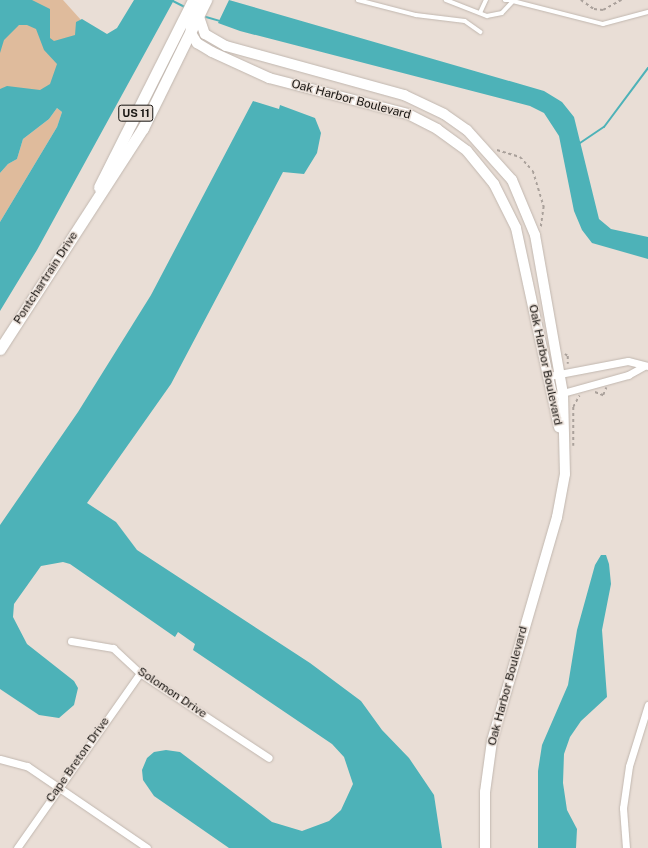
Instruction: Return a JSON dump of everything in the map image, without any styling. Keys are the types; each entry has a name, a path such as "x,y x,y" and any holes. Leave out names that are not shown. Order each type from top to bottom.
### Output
{"main road":[{"name":"Pontchartrain Drive","path":"80,227 193,0"},
{"name":"Pontchartrain Drive","path":"0,349 80,227 142,128 180,58 206,0"}],"street":[{"path":"191,33 190,20 200,0"},
{"name":"Oak Harbor Boulevard","path":"199,18 205,34 246,54 404,95 444,114 468,130 512,180 536,235 554,375"},
{"name":"Oak Harbor Boulevard","path":"191,33 197,43 212,52 269,78 408,114 437,129 467,151 494,184 516,228 558,394 565,474 557,517 492,741 485,792 485,848"},
{"path":"180,58 190,48 212,52"},
{"path":"241,66 246,54"},
{"path":"554,375 628,361 646,366"},
{"path":"558,394 628,375 646,366"},
{"name":"Solomon Drive","path":"71,641 113,648 140,673 269,758"},
{"name":"Cape Breton Drive","path":"17,848 58,787 140,673"},
{"path":"626,848 623,808 629,766 648,705"},
{"path":"0,759 27,766 147,848"}],"lane":[{"path":"358,0 416,15 459,20 481,32"},
{"path":"446,0 488,16 502,13 514,0"},
{"path":"480,13 486,0"},
{"path":"505,0 514,0 603,24 648,12"}],"path":[{"path":"581,0 594,9 603,10 621,0"},
{"path":"495,149 520,157 534,171 544,206 540,230"},
{"path":"563,352 568,356 568,364"}],"shaded area":[{"path":"0,0 63,0 108,50 62,81 0,112"},
{"path":"57,108 62,112 57,127 0,222 0,173 8,164 17,159 23,139 49,119"}],"water":[{"path":"0,0 32,0 50,9 50,38 54,41 75,35 76,22 82,19 107,34 117,28 134,0 174,0 37,250 0,311 0,222 57,127 62,112 57,108 49,119 23,139 17,159 8,164 0,173 0,89 7,86 40,90 50,84 57,64 44,50 36,29 27,25 19,25 4,40 0,53"},
{"path":"229,0 544,91 562,102 574,117 599,219 611,229 648,237 648,259 592,243 582,230 574,211 559,136 544,113 530,106 240,31 218,23"},
{"path":"253,101 279,109 280,105 315,118 321,133 317,153 304,174 283,172 171,384 87,503 116,522 137,550 310,663 361,701 382,730 409,758 434,795 442,848 229,848 154,796 143,780 142,770 147,758 154,752 166,750 180,752 272,822 302,831 329,821 341,810 353,784 344,757 332,744 193,650 195,644 178,632 175,637 70,564 63,562 41,566 14,604 13,617 27,644 74,681 78,688 74,705 59,718 39,715 0,689 0,525 78,412 151,295"},
{"path":"601,555 606,555 609,564 611,584 602,630 607,697 581,721 570,737 564,754 563,783 567,810 577,829 576,848 538,848 538,771 542,745 568,685 577,630 595,565"}],"waterway":[{"path":"171,0 185,7"},
{"path":"206,17 220,21"},
{"path":"580,143 604,127 648,68"}]}
